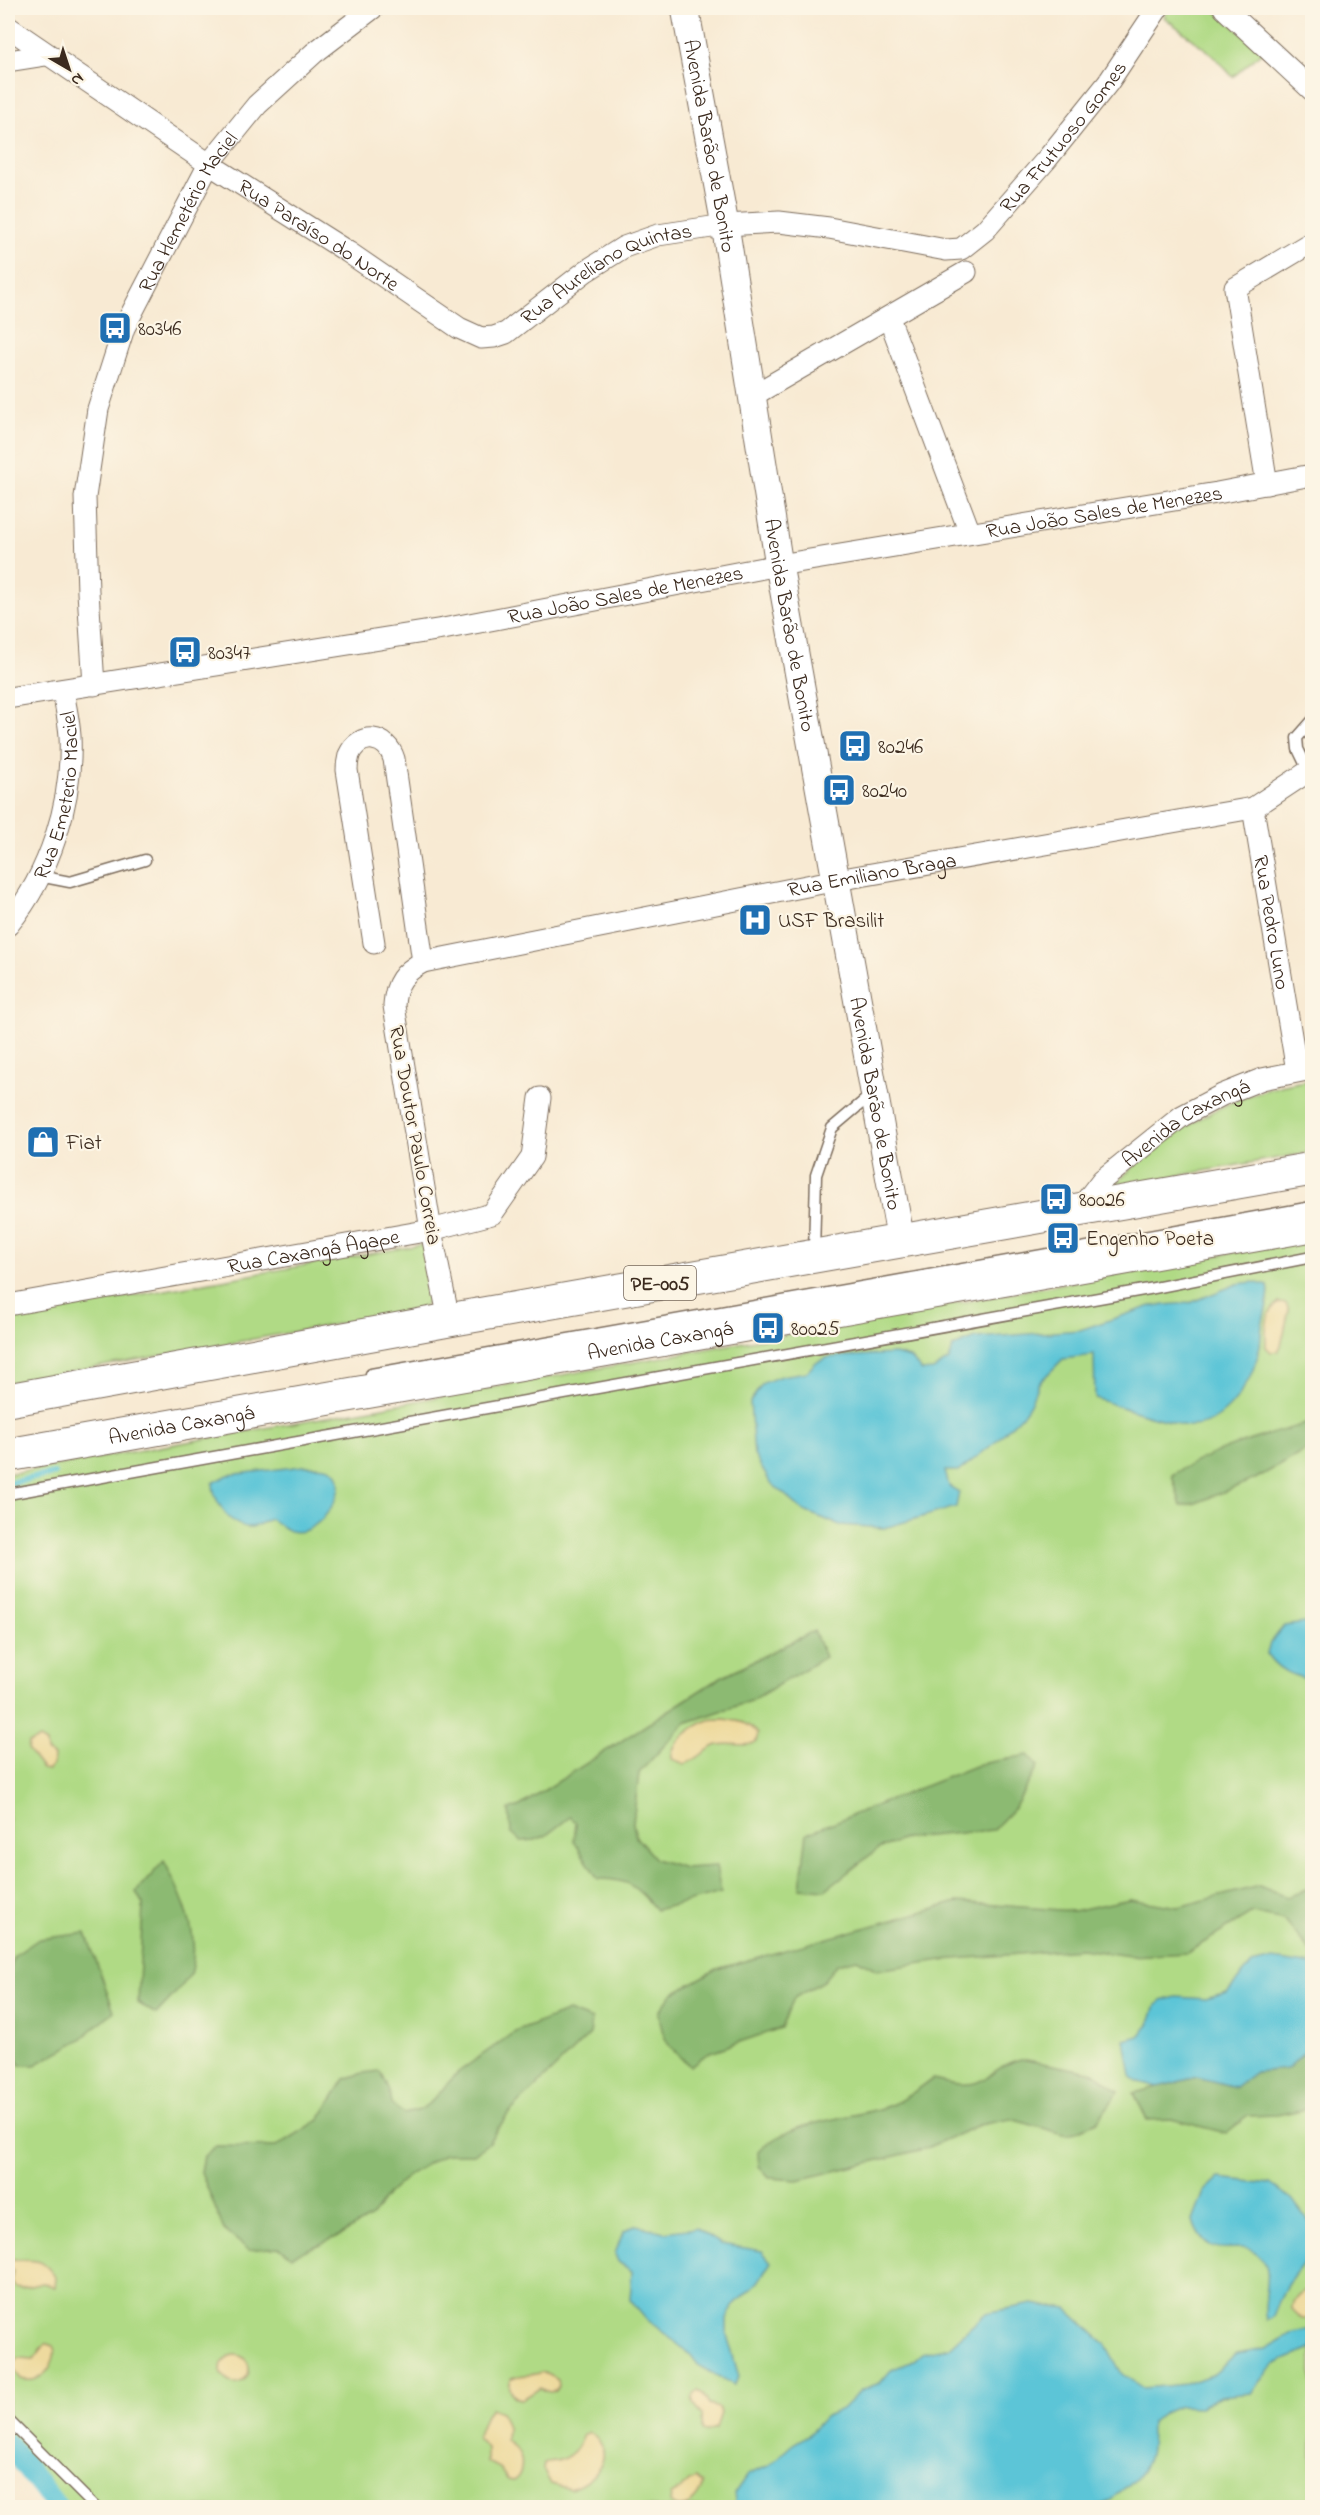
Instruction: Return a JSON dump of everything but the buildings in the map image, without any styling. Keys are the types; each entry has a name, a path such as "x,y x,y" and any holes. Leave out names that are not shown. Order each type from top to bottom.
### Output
{"main road":[{"name":"Avenida Caxangá","path":"8,1400 449,1320 802,1264 901,1241 1312,1169"},
{"name":"Avenida Caxangá","path":"8,1455 1312,1225"}],"street":[{"name":"Rua Hemetério Maciel","path":"94,685 87,592 85,497 98,409 123,328 209,164 257,105 314,53 373,8"},
{"name":"Avenida Barão de Bonito","path":"685,8 725,225 779,565 901,1241"},
{"name":"Rua Frutuoso Gomes","path":"952,251 969,244 985,230 1047,159 1108,83 1158,8"},
{"path":"1224,8 1312,90"},
{"name":"Rua Paraíso do Norte","path":"8,27 209,164 348,252 459,328 481,338"},
{"path":"8,61 46,55"},
{"name":"Rua Aureliano Quintas","path":"481,338 494,337 516,327 586,271 624,247 658,235 725,225 779,222 952,251"},
{"path":"1267,484 1235,288 1312,242"},
{"path":"752,396 966,272"},
{"path":"889,318 970,533"},
{"name":"Rua João Sales de Menezes","path":"8,698 442,629 779,565 1312,475"},
{"name":"Rua Emeterio Maciel","path":"8,925 18,913 39,876 58,829 68,783 70,736 63,690"},
{"path":"374,943 347,770 349,755 357,745 365,740 373,739 384,742 391,750 394,759 423,962"},
{"name":"Rua Emiliano Braga","path":"423,962 837,880 1253,808 1311,771"},
{"name":"Rua Pedro Luno","path":"1253,808 1305,1070"},
{"name":"Rua Doutor Paulo Correia","path":"423,962 408,969 402,977 395,995 394,1006 431,1230 449,1320"},
{"name":"Avenida Caxangá","path":"1079,1210 1102,1180 1182,1116 1263,1079 1305,1070"},
{"name":"Rua Caxangá Ágape","path":"8,1305 431,1230 492,1214 532,1157 540,1098"}],"lane":[{"path":"1311,771 1298,749 1297,738 1312,721"},
{"path":"39,876 70,882 145,860"},
{"path":"874,1093 832,1128 816,1175 802,1264 1312,1180"},
{"path":"356,1377 1312,1207"},
{"path":"8,1494 1149,1289 1312,1257"},
{"path":"8,1411 312,1357"},
{"path":"8,2420 96,2508"}],"green space":[{"path":"1168,8 1212,8 1263,51 1233,77 1213,55 1164,17"},
{"path":"1312,1080 1312,1152 1114,1187 1144,1158 1202,1117 1265,1090"},
{"path":"1312,1238 1312,2507 53,2508 8,2453 8,1474"},
{"path":"425,1244 435,1296 421,1309 8,1383 8,1318"},
{"path":"1312,1422 1312,1447 1255,1479 1196,1503 1181,1506 1172,1475 1222,1450"},
{"path":"814,1631 825,1657 751,1701 685,1723 639,1773 633,1823 636,1837 655,1859 685,1868 716,1866 721,1893 656,1910 638,1890 631,1886 617,1880 598,1879 574,1841 576,1822 570,1817 545,1836 535,1840 521,1841 511,1832 509,1810 520,1806 721,1677"},
{"path":"1028,1755 1038,1766 1015,1807 993,1830 907,1838 878,1849 825,1890 800,1888 807,1833 980,1764"},
{"path":"164,1861 188,1915 192,1930 193,1960 188,1978 156,2014 138,2003 143,1904 136,1892"},
{"path":"1259,1886 1286,1897 1312,1888 1312,1953 1284,1920 1252,1913 1187,1953 1130,1956 1081,1949 942,1960 877,1970 857,1959 837,1964 823,1981 794,1998 781,2028 710,2052 690,2066 667,2043 662,2030 659,2012 672,1994 717,1969 957,1902 1073,1911 1130,1899 1178,1907"},
{"path":"86,1933 114,2011 80,2040 35,2065 20,2065 8,2041 8,1978 14,1956 39,1939"},
{"path":"568,2011 592,2020 590,2034 508,2114 488,2143 474,2154 444,2154 410,2174 388,2194 371,2217 339,2236 292,2256 279,2247 249,2250 224,2230 201,2172 204,2156 216,2146 276,2147 319,2120 345,2079 363,2073 380,2071 389,2091 391,2104 404,2114 420,2110 433,2100 457,2073 513,2033"},
{"path":"1312,2045 1312,2108 1277,2115 1248,2116 1226,2133 1171,2119 1147,2120 1134,2093 1197,2077 1235,2087 1255,2072 1287,2069"},
{"path":"1021,2059 1095,2073 1119,2091 1097,2122 1067,2135 1011,2119 979,2125 924,2149 798,2180 769,2178 759,2166 758,2152 788,2132 893,2104 933,2079 956,2084 974,2083 1008,2063"}],"sand":[{"path":"1279,1303 1286,1304 1289,1310 1281,1346 1278,1351 1271,1352 1266,1347 1267,1322 1271,1311"},
{"path":"724,1719 751,1727 758,1734 756,1742 748,1745 718,1745 685,1764 672,1759 675,1746 690,1730 709,1720"},
{"path":"39,1739 46,1743 47,1752 54,1756 53,1765 48,1770 42,1769 28,1751 29,1743"},
{"path":"12,2260 33,2260 42,2263 56,2278 55,2287 43,2283 22,2288 15,2287 11,2281 13,2271 8,2266"},
{"path":"1312,2289 1312,2319 1302,2319 1292,2309 1292,2305 1298,2295"},
{"path":"46,2343 53,2346 55,2351 52,2364 40,2378 21,2379 14,2370 15,2362 19,2358 34,2359"},
{"path":"235,2355 245,2359 249,2369 245,2379 235,2383 225,2379 221,2369 225,2359"},
{"path":"542,2372 558,2380 559,2386 556,2391 549,2392 540,2388 523,2399 519,2399 512,2393 511,2379"},
{"path":"698,2391 702,2393 709,2405 719,2408 721,2413 716,2428 706,2432 702,2431 702,2415 693,2401"},
{"path":"491,2408 501,2412 507,2427 506,2440 517,2450 521,2458 521,2471 513,2481 508,2480 499,2468 487,2462 487,2448 477,2438 486,2414"},
{"path":"588,2432 597,2438 603,2449 601,2464 597,2470 585,2482 571,2489 551,2484 543,2469 544,2463 568,2456 577,2447 583,2435"},
{"path":"695,2478 702,2484 695,2499 686,2506 670,2502 671,2495"}],"water":[{"path":"1253,1282 1268,1286 1269,1290 1255,1363 1241,1393 1231,1406 1206,1423 1183,1425 1095,1398 1094,1355 1063,1359 1038,1384 1024,1413 993,1444 959,1471 945,1471 949,1486 959,1492 956,1507 884,1528 840,1525 804,1511 770,1482 754,1455 750,1402 763,1383 781,1376 807,1372 815,1363 829,1357 895,1354 910,1358 922,1371 933,1370 949,1360 953,1347 976,1338 1080,1330 1151,1306 1190,1303 1237,1284"},
{"path":"322,1466 332,1469 338,1476 339,1485 337,1496 323,1518 313,1527 302,1531 287,1530 270,1519 253,1527 240,1525 228,1517 216,1497 213,1483 228,1475"},
{"path":"1312,1622 1312,1681 1282,1669 1267,1654 1270,1643 1284,1626"},
{"path":"1273,1959 1312,1965 1312,2045 1287,2069 1255,2072 1235,2087 1197,2077 1158,2087 1136,2081 1131,2076 1125,2040 1139,2036 1149,2025 1156,2005 1176,1997 1206,1999 1227,1993 1252,1964"},
{"path":"1219,2178 1270,2184 1292,2199 1312,2226 1312,2239 1304,2262 1287,2284 1273,2316 1266,2321 1267,2271 1261,2257 1244,2248 1217,2248 1208,2244 1200,2236 1193,2221 1204,2192"},
{"path":"636,2225 664,2232 696,2228 721,2244 762,2251 771,2262 758,2282 734,2305 727,2319 727,2335 739,2377 734,2385 699,2366 690,2354 644,2317 630,2300 632,2271 618,2262 615,2254 623,2232"},
{"path":"1033,2304 1067,2309 1106,2345 1122,2374 1143,2388 1186,2384 1214,2374 1237,2354 1265,2349 1291,2334 1312,2329 1312,2349 1277,2364 1265,2375 1252,2393 1221,2396 1200,2407 1180,2406 1163,2413 1151,2422 1149,2455 1142,2472 1129,2486 1097,2507 736,2507 734,2494 747,2475 768,2466 793,2444 807,2436 826,2416 843,2408 861,2390 880,2383 891,2370 914,2360 922,2353 949,2347 986,2313"}],"waterway":[{"path":"8,1483 54,1474"},
{"path":"8,2444 58,2508"}],"place":[{"name":"80346","path":"115,328"},
{"name":"80347","path":"185,652"},
{"name":"80246","path":"855,746"},
{"name":"80240","path":"839,790"},
{"name":"USF Brasilit","path":"755,920"},
{"name":"Fiat","path":"43,1142"},
{"name":"80026","path":"1056,1199"},
{"name":"Engenho Poeta","path":"1063,1238"},
{"name":"80025","path":"768,1328"}]}
